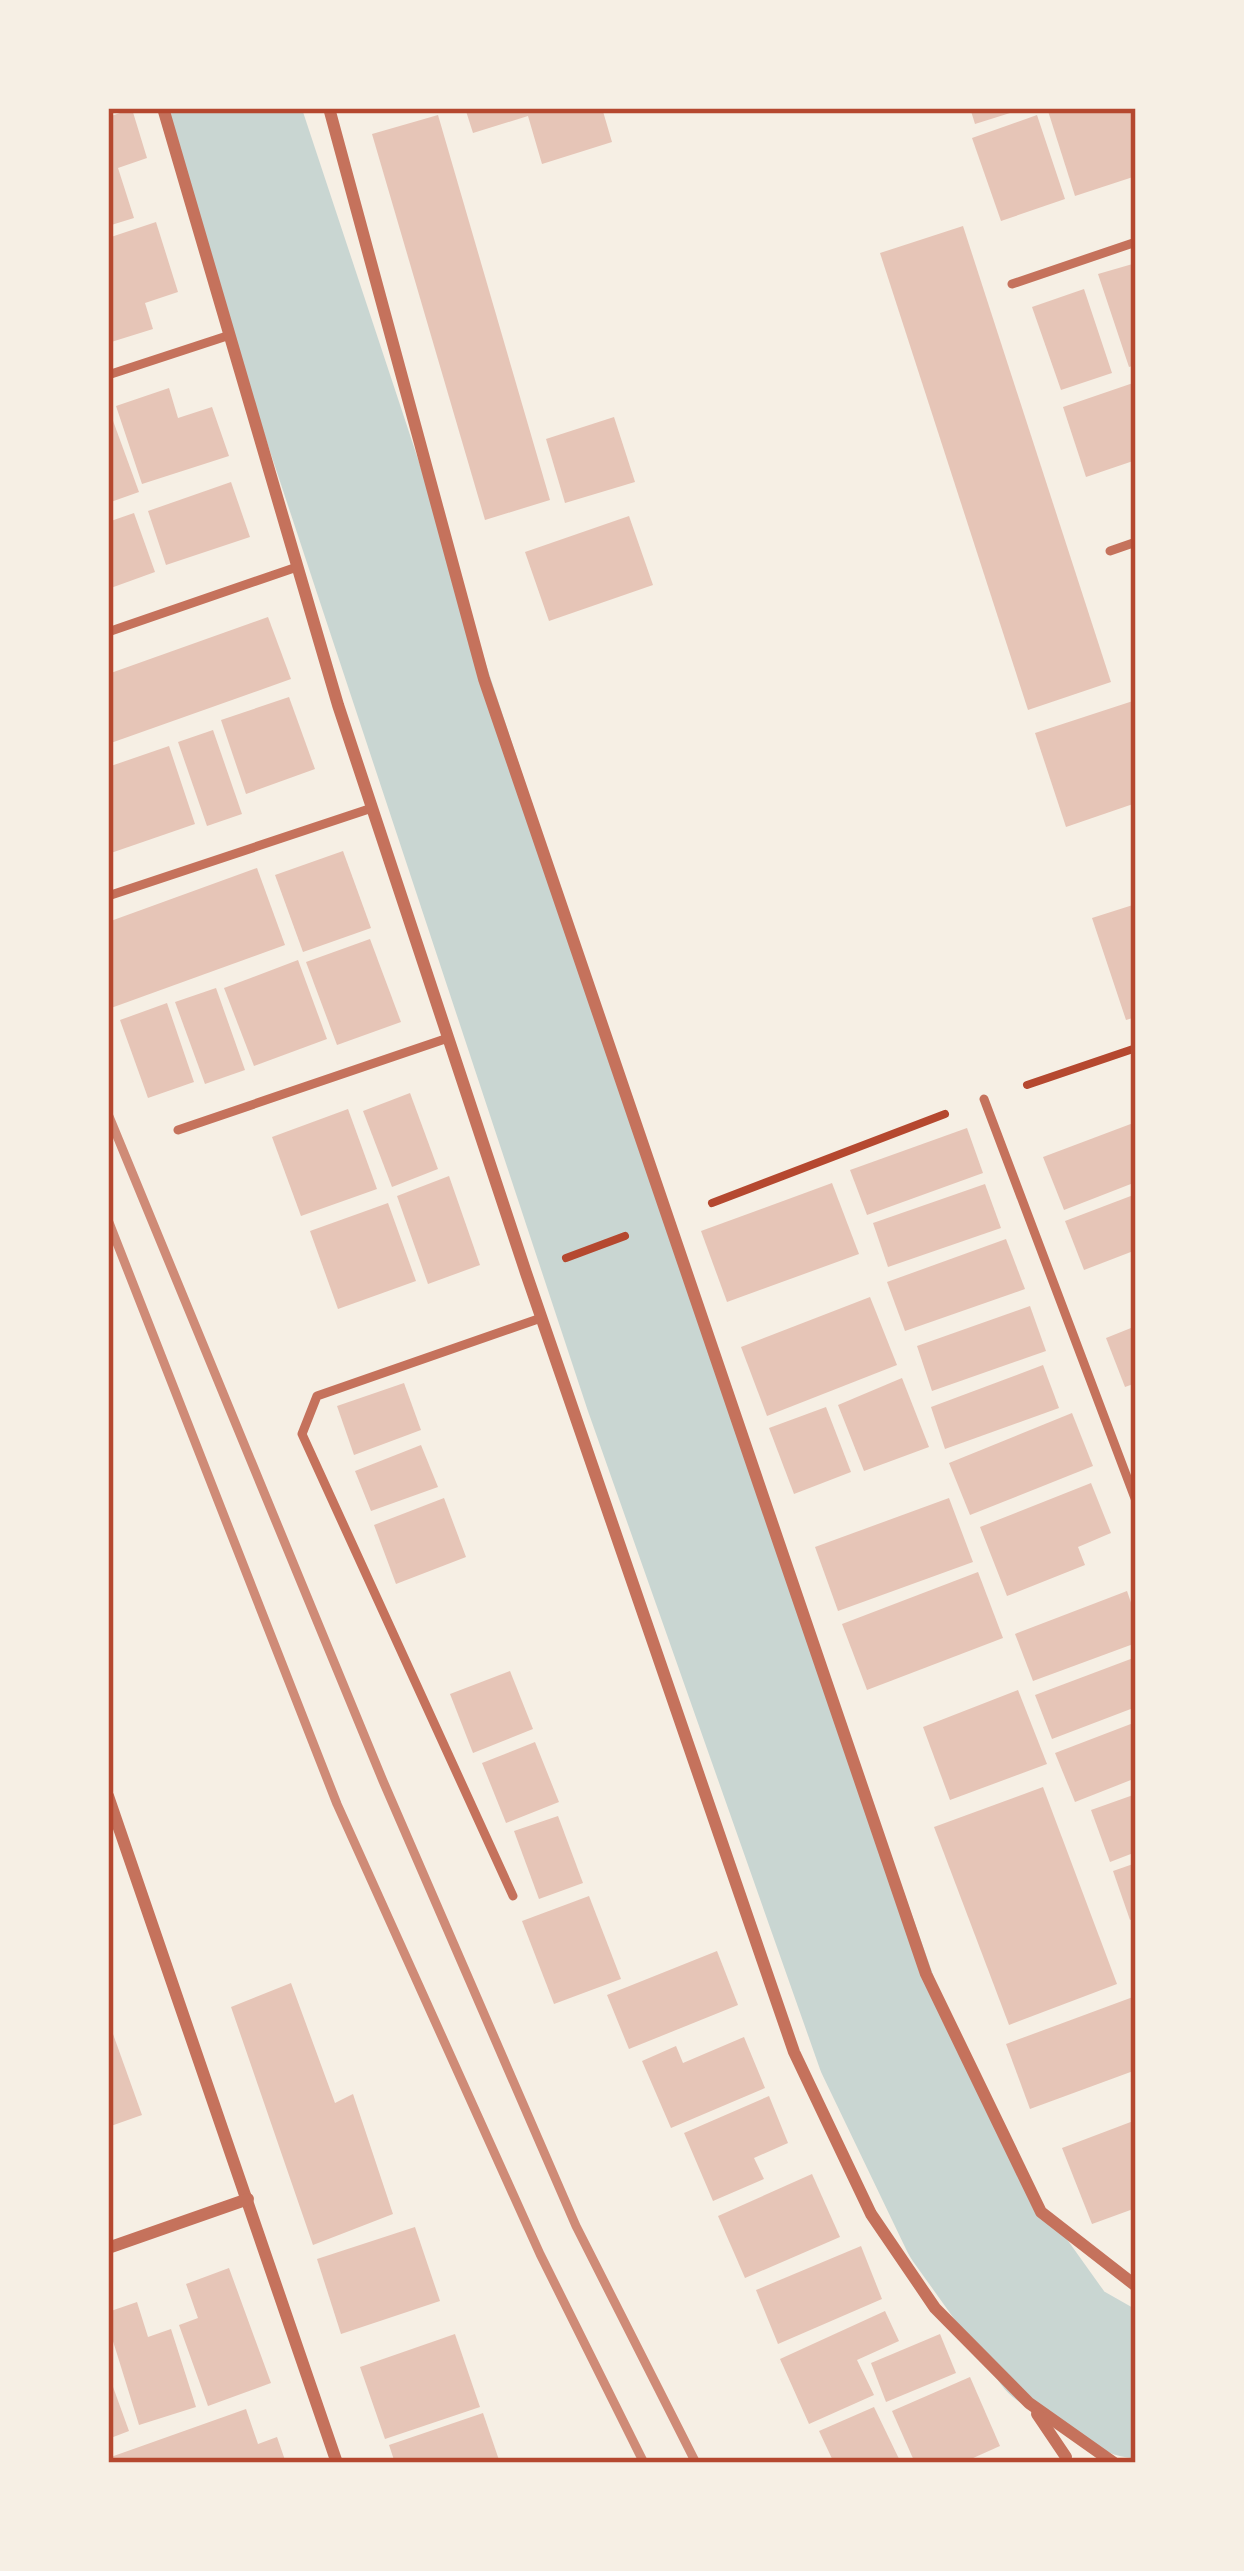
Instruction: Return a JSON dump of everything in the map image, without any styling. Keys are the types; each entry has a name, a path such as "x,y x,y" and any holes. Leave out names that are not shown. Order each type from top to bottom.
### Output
{"street":[{"path":"163,108 372,808 541,1318 794,2052 871,2214 935,2308 1029,2404 1114,2463"},
{"path":"329,108 484,679 665,1221 926,1974 1041,2212 1136,2286"},
{"path":"108,1796 337,2463"},
{"path":"108,2248 248,2199"},
{"path":"1029,2404 1063,2461"}],"lane":[{"path":"1012,284 1136,242"},
{"path":"108,375 230,335"},
{"path":"1111,551 1136,542"},
{"path":"108,632 297,567"},
{"path":"108,896 372,808"},
{"path":"178,1130 448,1038"},
{"path":"984,1099 1136,1501"},
{"path":"513,1896 302,1435 316,1396 541,1318"}],"path":[{"path":"526,1273 984,1099 1136,1048"}],"building":[{"path":"465,108 602,108 612,142 542,164 528,116 473,133"},
{"path":"970,108 1022,108 1023,109 975,124"},
{"path":"1136,108 1136,176 1075,196 1048,111"},
{"path":"132,109 147,158 118,168 134,218 108,226 108,117"},
{"path":"438,115 550,500 485,520 372,134"},
{"path":"1037,115 1065,199 1001,221 972,138"},
{"path":"156,222 178,292 145,303 153,329 108,343 108,238"},
{"path":"963,226 1111,682 1028,710 880,253"},
{"path":"1136,263 1136,365 1129,367 1098,274"},
{"path":"1084,289 1112,373 1061,390 1032,307"},
{"path":"1136,382 1136,460 1086,477 1063,407"},
{"path":"169,388 178,418 212,407 229,456 142,484 116,406"},
{"path":"108,407 139,492 108,503"},
{"path":"614,417 635,482 565,503 546,439"},
{"path":"231,482 250,537 166,565 148,511"},
{"path":"134,513 155,572 108,589 108,522"},
{"path":"629,516 653,585 549,621 525,552"},
{"path":"268,617 291,679 108,744 108,674"},
{"path":"289,697 315,769 246,794 221,720"},
{"path":"1136,700 1136,803 1066,827 1035,733"},
{"path":"213,730 242,814 207,826 178,742"},
{"path":"169,746 195,824 108,854 108,767"},
{"path":"343,851 371,928 303,952 275,875"},
{"path":"257,868 285,945 111,1008 108,922"},
{"path":"1136,904 1136,1017 1126,1020 1092,918"},
{"path":"370,939 401,1022 337,1045 306,962"},
{"path":"298,960 327,1039 254,1066 224,988"},
{"path":"216,988 245,1070 205,1084 175,1002"},
{"path":"167,1003 194,1082 148,1098 120,1020"},
{"path":"410,1093 438,1169 392,1187 363,1111"},
{"path":"348,1109 377,1189 301,1216 272,1137"},
{"path":"1136,1122 1136,1182 1064,1210 1043,1157"},
{"path":"967,1128 983,1173 867,1215 850,1170"},
{"path":"449,1176 480,1265 428,1284 397,1196"},
{"path":"832,1183 859,1254 727,1302 701,1231"},
{"path":"985,1184 1001,1228 888,1267 873,1223"},
{"path":"1136,1194 1136,1250 1084,1270 1065,1221"},
{"path":"388,1203 416,1281 338,1309 310,1231"},
{"path":"1006,1239 1025,1289 905,1331 887,1282"},
{"path":"870,1297 897,1365 767,1416 741,1347"},
{"path":"1030,1306 1046,1351 932,1391 917,1346"},
{"path":"1136,1326 1136,1383 1125,1387 1106,1338"},
{"path":"1043,1365 1059,1408 945,1449 931,1407"},
{"path":"902,1378 929,1447 864,1471 838,1405"},
{"path":"404,1383 421,1430 354,1455 337,1406"},
{"path":"826,1407 851,1472 794,1494 769,1428"},
{"path":"1072,1413 1093,1466 970,1515 949,1463"},
{"path":"421,1445 438,1487 371,1511 355,1471"},
{"path":"1091,1483 1111,1533 1078,1547 1085,1565 1007,1596 980,1527"},
{"path":"444,1498 466,1557 396,1584 374,1525"},
{"path":"949,1498 973,1562 838,1611 815,1547"},
{"path":"978,1572 1003,1638 867,1690 842,1624"},
{"path":"1127,1591 1136,1617 1136,1643 1033,1681 1015,1634"},
{"path":"1136,1657 1136,1707 1052,1739 1035,1695"},
{"path":"510,1671 533,1729 473,1753 450,1694"},
{"path":"1018,1690 1047,1764 950,1800 923,1727"},
{"path":"1136,1722 1136,1778 1075,1802 1055,1753"},
{"path":"535,1742 559,1802 506,1823 482,1763"},
{"path":"1043,1787 1117,1984 1009,2025 934,1827"},
{"path":"1136,1794 1136,1852 1110,1862 1091,1810"},
{"path":"558,1816 583,1883 539,1899 514,1831"},
{"path":"1136,1863 1136,1918 1130,1920 1113,1871"},
{"path":"589,1896 621,1979 554,2004 522,1921"},
{"path":"717,1951 738,2005 629,2049 607,1995"},
{"path":"291,1983 335,2103 353,2094 393,2214 313,2245 231,2007"},
{"path":"1133,1997 1136,2070 1030,2109 1006,2044"},
{"path":"108,2020 142,2115 108,2127"},
{"path":"744,2037 765,2088 671,2128 642,2061 676,2046 683,2063"},
{"path":"769,2096 788,2143 754,2158 764,2179 713,2201 684,2133"},
{"path":"1136,2120 1136,2208 1092,2224 1062,2148"},
{"path":"812,2174 840,2237 745,2278 718,2216"},
{"path":"415,2227 440,2301 341,2334 317,2259"},
{"path":"861,2246 882,2299 778,2344 756,2290"},
{"path":"229,2268 271,2383 208,2406 179,2325 198,2318 186,2284"},
{"path":"137,2302 148,2337 171,2329 196,2407 139,2425 108,2325 108,2312"},
{"path":"885,2311 899,2341 857,2360 874,2395 809,2424 780,2359"},
{"path":"455,2334 480,2407 385,2439 360,2367"},
{"path":"940,2334 956,2373 886,2402 871,2363"},
{"path":"108,2373 129,2431 108,2439"},
{"path":"970,2377 1000,2446 962,2463 915,2463 892,2411"},
{"path":"874,2407 901,2463 834,2463 819,2431"},
{"path":"246,2409 258,2444 277,2437 286,2463 108,2463 108,2458"},
{"path":"483,2413 500,2463 395,2463 389,2445"}],"waterway":[{"path":"229,108 653,1388 885,2046 969,2221 1057,2344 1136,2389"}],"railway":[{"path":"108,1114 383,1781 576,2226 696,2463"},
{"path":"108,1220 337,1804 540,2254 644,2463"}]}
